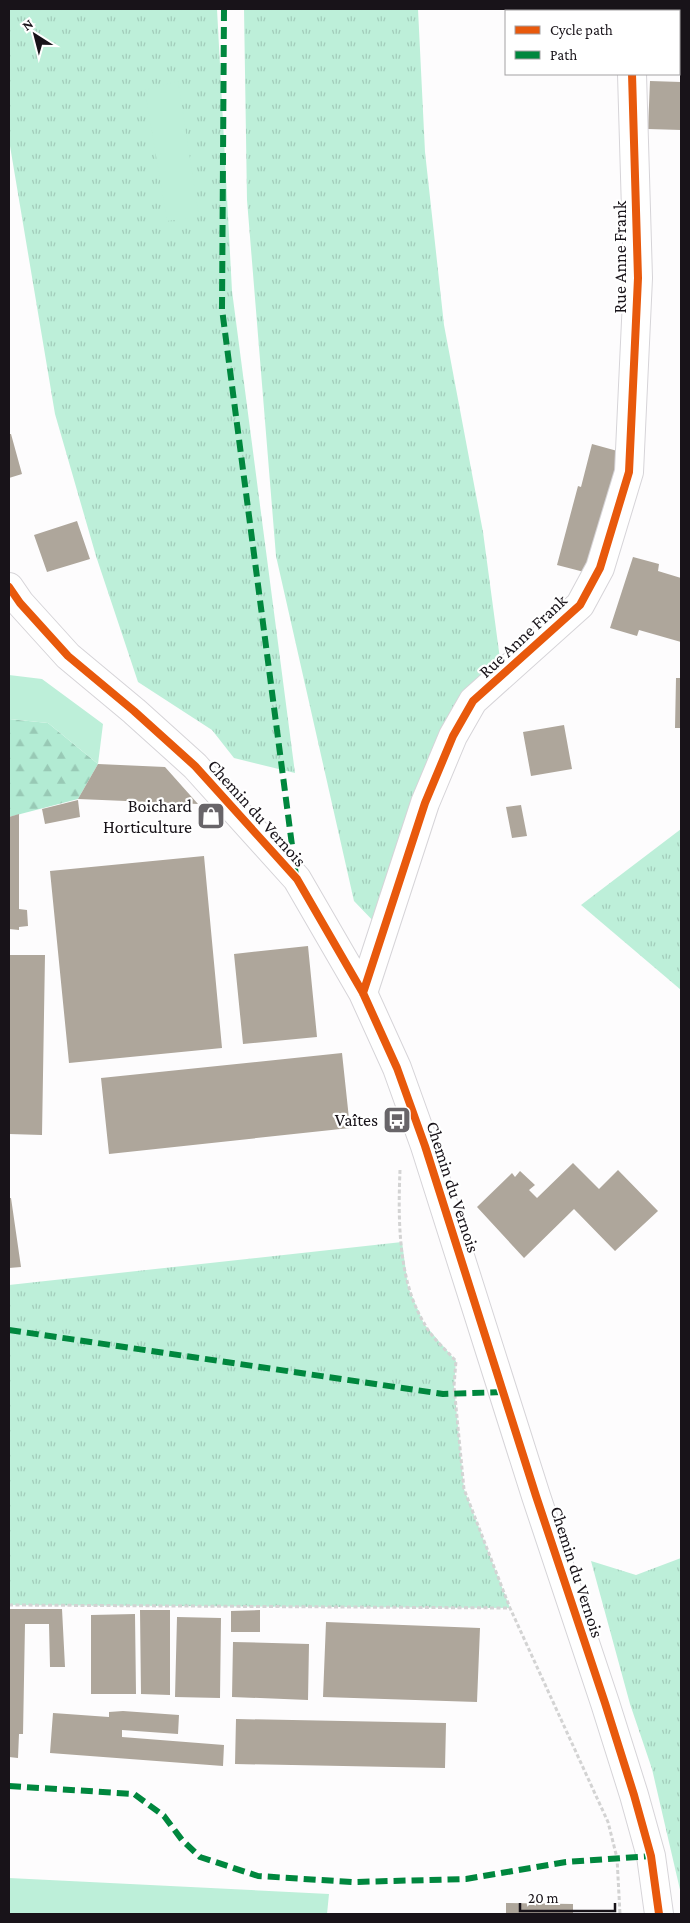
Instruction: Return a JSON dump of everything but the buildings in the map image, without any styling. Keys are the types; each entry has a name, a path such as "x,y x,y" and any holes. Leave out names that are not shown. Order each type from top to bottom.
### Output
{"street":[{"name":"Rue Anne Frank","path":"363,993 424,804 453,736 473,701 580,604 600,568 629,472 638,278 632,75"},
{"name":"Chemin du Vernois","path":"9,587 20,603 68,656 134,711 195,766 297,879 363,993 398,1068 425,1146 536,1496 605,1704 651,1856 659,1914"}],"path":[{"path":"400,1167 398,1206 408,1287 424,1324 456,1362 454,1386 464,1489 510,1608 608,1822 617,1858 620,1914"},
{"path":"9,1604 510,1608"}],"green space":[{"path":"9,9 217,9 232,291 295,773 234,758 212,730 138,682 96,556 55,414 9,140"},
{"path":"244,9 418,9 425,152 444,325 483,532 500,659 378,926 354,901 276,556 247,200"},
{"path":"178,81 199,217 167,221 145,90"},
{"path":"9,675 42,679 103,724 98,764 48,723 9,719"},
{"path":"9,719 48,723 98,764 78,799 9,817"},
{"path":"681,829 681,990 581,905"},
{"path":"402,1242 408,1287 424,1324 456,1361 454,1386 464,1489 510,1608 9,1605 9,1285"},
{"path":"681,1558 681,1894 652,1769 630,1704 591,1561 636,1575"},
{"path":"9,1878 329,1894 327,1914 9,1914"}],"marked path":[{"path":"224,9 222,309 296,876"},
{"path":"9,1330 443,1394 503,1392"},
{"path":"9,1786 134,1794 164,1816 182,1840 200,1857 258,1876 353,1882 466,1879 566,1862 651,1856"}],"cycle path":[{"path":"363,993 425,803 453,736 473,701 580,605 600,568 629,472 638,278 632,75"},
{"path":"9,587 20,603 68,656 134,711 195,766 297,879 363,993 397,1068 425,1146 536,1496 605,1703 651,1856 659,1914"}],"place":[{"name":"Boichard Horticulture","path":"211,816"},
{"name":"Vaîtes","path":"397,1120"}]}
